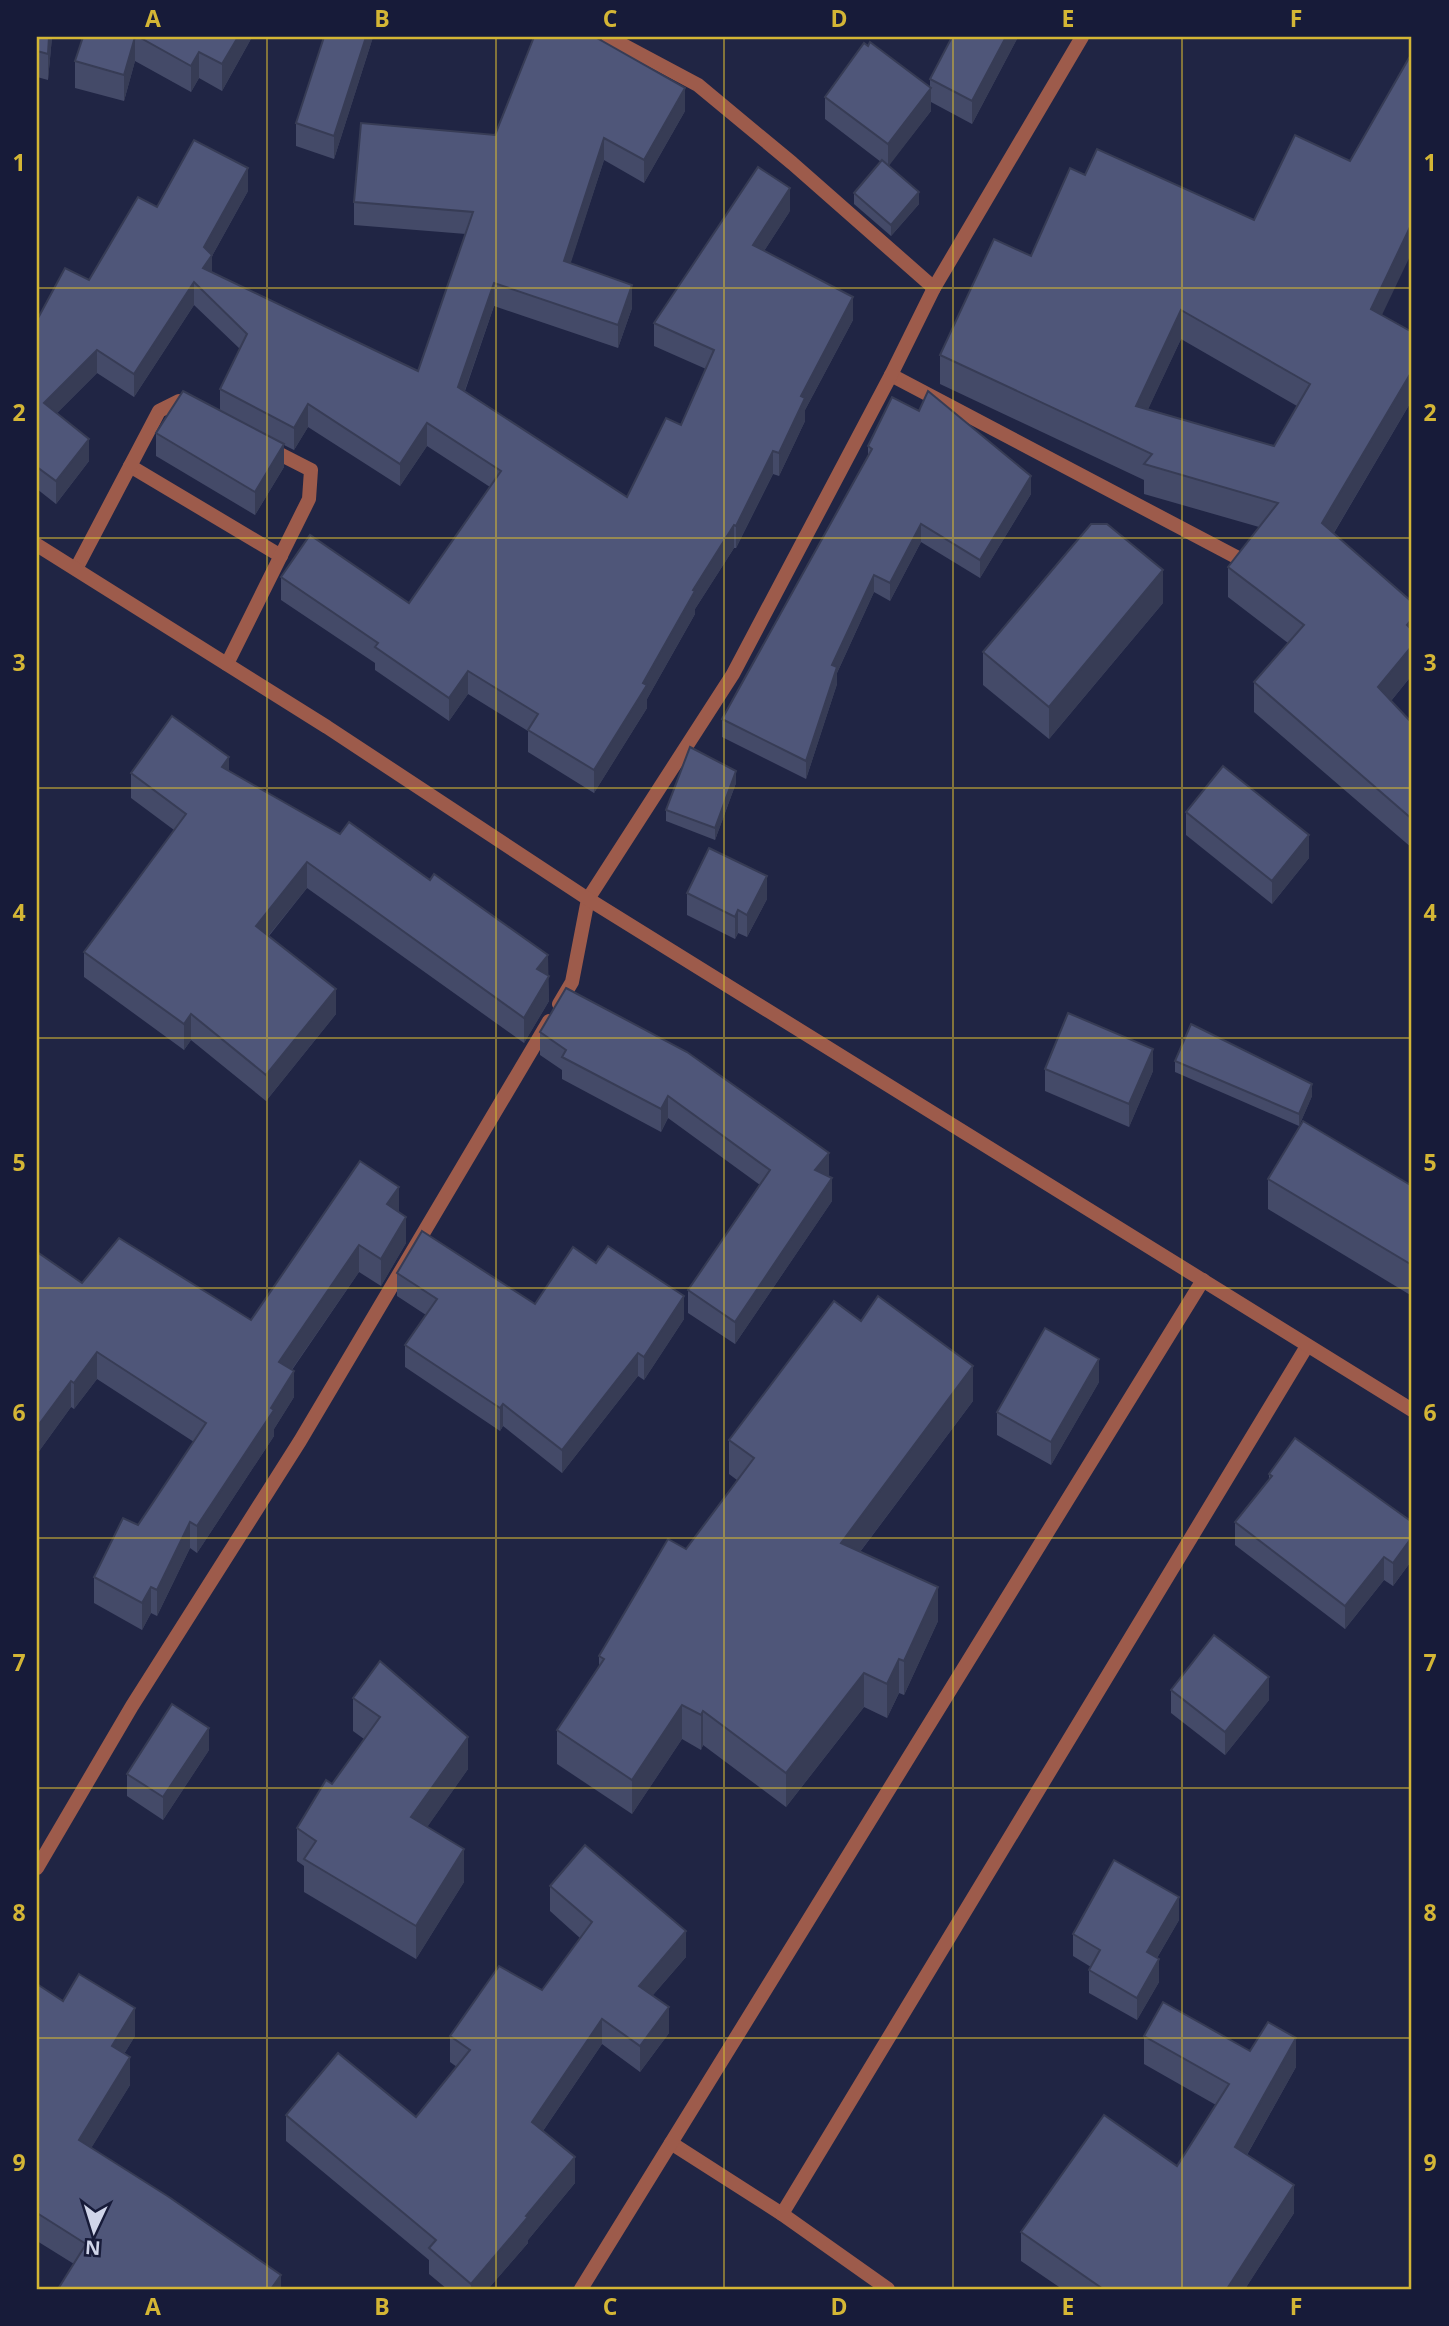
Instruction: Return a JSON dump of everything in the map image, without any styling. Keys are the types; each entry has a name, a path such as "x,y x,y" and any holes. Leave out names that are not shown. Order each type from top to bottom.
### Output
{"street":[{"path":"608,37 698,85 792,163 934,288"},
{"path":"37,1868 132,1706 300,1441 572,982 588,899 733,674 934,288 1082,37"},
{"path":"891,375 1240,559"},
{"path":"76,569 159,411 179,401 203,413"},
{"path":"227,664 310,499 311,470 251,439"},
{"path":"130,466 281,556"},
{"path":"37,545 327,727 588,899 1412,1410"},
{"path":"581,2289 1203,1280"},
{"path":"782,2214 1307,1346"},
{"path":"671,2143 782,2214 888,2289"}],"building":[{"path":"37,37 49,37 48,54 37,51"},
{"path":"83,37 135,37 124,75 75,61"},
{"path":"139,37 238,37 222,64 199,52 191,66"},
{"path":"324,37 366,37 334,136 296,123"},
{"path":"534,37 595,37 685,88 644,160 604,138 564,261 632,285 618,325 494,283 458,387 627,497 666,418 681,425 714,350 654,323 758,167 790,188 753,245 853,297 801,396 805,398 779,453 773,451 736,526 734,525 693,590 695,591 643,683 647,685 594,770 528,730 538,714 468,671 449,698 375,647 378,643 281,577 310,535 409,603 501,471 427,423 400,464 308,404 294,428 220,389 247,334 194,282 134,374 97,350 44,403 89,439 56,481 37,467 37,320 65,268 89,280 138,197 157,207 194,140 248,168 204,247 212,255 203,268 418,371 473,212 354,202 361,123 495,135"},
{"path":"952,37 1006,37 972,101 930,79"},
{"path":"870,42 931,88 888,144 825,97 864,43 868,46"},
{"path":"1409,58 1412,60 1412,223 1371,309 1412,332 1412,371 1322,523 1412,602 1412,619 1407,625 1412,630 1412,646 1378,687 1412,723 1412,819 1254,682 1304,625 1228,567 1278,503 1144,464 1152,454 940,355 994,239 1031,256 1070,168 1085,175 1097,149 1254,220 1295,135 1350,161","holes":["1181,310 1310,384 1274,446 1136,406"]},
{"path":"882,160 919,192 891,225 854,193"},
{"path":"183,391 284,444 255,492 156,433"},
{"path":"928,391 1031,476 980,560 921,524 890,583 874,575 832,665 837,667 806,761 722,719 872,449 868,446 892,397 919,411"},
{"path":"1091,524 1107,524 1163,570 1049,707 983,652"},
{"path":"172,716 229,757 222,767 340,834 349,822 430,880 434,874 548,955 537,969 549,976 524,1018 307,862 256,926 336,989 266,1075 191,1014 184,1024 84,952 186,814 131,773"},
{"path":"690,747 736,771 715,828 666,810"},
{"path":"1223,766 1309,835 1272,881 1186,812"},
{"path":"709,848 767,876 747,915 738,910 735,917 687,893"},
{"path":"566,988 687,1052 829,1153 815,1170 832,1178 735,1322 688,1290 770,1170 668,1096 661,1109 562,1057 566,1050 540,1032"},
{"path":"1068,1013 1153,1049 1129,1104 1045,1069"},
{"path":"1191,1024 1312,1084 1299,1114 1175,1061"},
{"path":"1303,1121 1412,1186 1412,1265 1268,1179"},
{"path":"360,1161 399,1187 387,1204 406,1217 381,1259 359,1245 279,1362 294,1371 271,1408 274,1410 197,1526 190,1522 157,1590 151,1587 142,1603 94,1577 123,1518 138,1525 206,1423 97,1352 74,1383 71,1381 37,1427 37,1252 82,1283 119,1238 251,1320"},
{"path":"422,1231 535,1304 573,1247 596,1263 608,1246 684,1296 644,1357 638,1353 562,1450 503,1404 500,1408 405,1345 437,1299 397,1273"},
{"path":"878,1296 973,1366 841,1543 938,1587 904,1661 899,1659 887,1684 864,1673 786,1773 703,1711 701,1715 682,1705 632,1780 557,1730 604,1659 599,1656 668,1539 686,1549 754,1458 729,1440 834,1301 861,1321"},
{"path":"1045,1328 1099,1359 1051,1442 997,1412"},
{"path":"1295,1438 1412,1522 1412,1537 1393,1563 1384,1557 1345,1606 1235,1522 1272,1476 1269,1474"},
{"path":"1214,1635 1269,1677 1225,1732 1171,1690"},
{"path":"380,1661 468,1737 411,1817 464,1849 416,1926 304,1859 316,1841 297,1828 326,1780 332,1784 380,1717 353,1698"},
{"path":"172,1704 209,1728 163,1797 127,1774"},
{"path":"585,1845 686,1931 639,1986 669,2007 640,2046 602,2019 532,2122 575,2157 471,2284 429,2248 436,2240 286,2115 338,2053 416,2117 470,2050 450,2036 499,1966 542,1990 592,1922 550,1886"},
{"path":"1114,1860 1179,1897 1147,1952 1159,1959 1137,1998 1089,1970 1100,1950 1073,1934"},
{"path":"79,1974 135,2008 112,2046 130,2057 79,2140 169,2197 281,2275 271,2289 58,2289 86,2244 37,2213 37,1984 63,2001"},
{"path":"1163,2002 1250,2051 1268,2022 1296,2038 1235,2147 1294,2185 1227,2289 1103,2289 1021,2232 1104,2115 1177,2166 1229,2084 1144,2036"}]}
